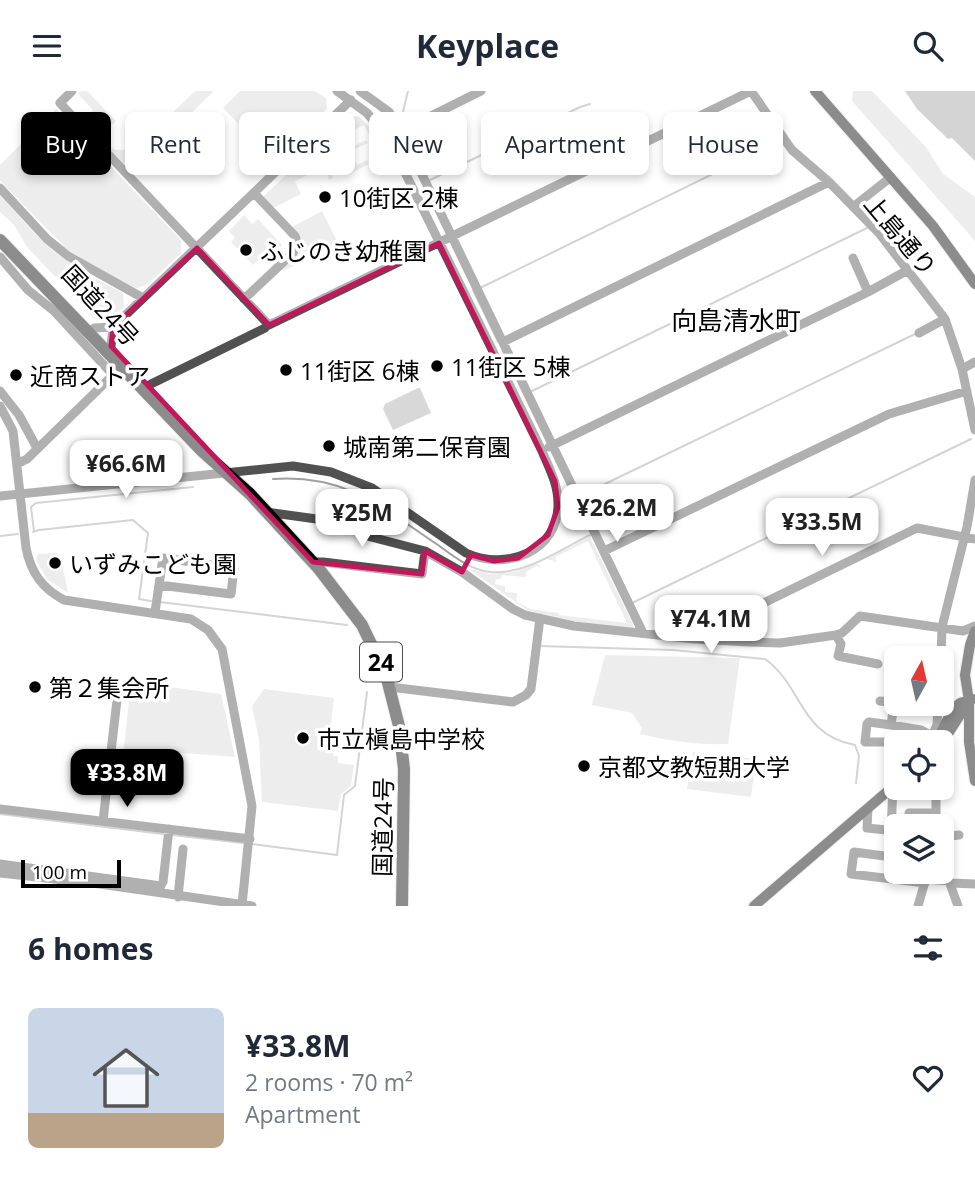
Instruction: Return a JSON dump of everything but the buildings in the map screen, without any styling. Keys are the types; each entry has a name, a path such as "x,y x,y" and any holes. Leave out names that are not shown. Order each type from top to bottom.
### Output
{"highway":[{"name":"国道24号","path":"0,229 210,448 226,472"},
{"name":"国道24号","path":"0,240 202,451 266,512 313,562 362,625 375,648 390,687 400,726 404,769 401,906"}],"main road":[{"path":"815,91 933,226 975,284"},
{"path":"975,629 965,675 973,701 969,728 975,781"},
{"path":"947,730 973,701"},
{"path":"941,730 953,709 960,703 973,701"},
{"path":"954,724 969,728"},
{"path":"754,906 884,795"}],"street":[{"path":"72,91 60,103 267,326"},
{"path":"266,512 331,521 371,537 466,564 518,558 535,548 548,535 556,515 558,495 549,447 527,393 477,290 388,138 368,113 337,91"},
{"path":"360,91 389,112"},
{"path":"439,112 481,91"},
{"path":"149,385 751,91"},
{"name":"上島通り","path":"751,91 792,149 879,233 945,319 962,369 975,430"},
{"path":"111,346 113,327 351,100"},
{"path":"422,175 447,239 549,447 578,497 643,633"},
{"path":"853,207 891,177"},
{"path":"503,342 828,182"},
{"path":"0,188 47,239 68,256 143,298"},
{"path":"244,299 293,253 297,242 295,236 254,193"},
{"path":"0,257 28,290 54,311 113,375 17,464"},
{"path":"853,258 868,292"},
{"path":"549,447 908,270"},
{"path":"919,333 945,319"},
{"path":"94,328 113,327"},
{"path":"962,369 975,362"},
{"path":"0,391 19,415 37,448"},
{"path":"604,551 888,414 967,391"},
{"path":"0,406 13,431 30,565 39,582 51,593 65,600 156,605 200,624 216,639 222,649 250,794 247,905 178,897 122,883 0,864"},
{"path":"0,496 160,482 226,472 310,467 356,480 372,488 466,564 513,609 540,618 574,626 695,639 780,643 836,635 860,616 965,631 975,629"},
{"path":"941,646 942,627 970,538 975,479"},
{"path":"695,639 698,635 917,528 970,538"},
{"path":"313,562 422,574 425,551"},
{"path":"156,605 163,558 234,568 231,594 159,585"},
{"path":"390,687 513,702 531,689 540,618"},
{"path":"836,635 841,644 838,656 878,664"},
{"path":"103,821 117,700"},
{"path":"880,701 884,702"},
{"path":"891,725 892,716"},
{"path":"884,742 865,742 869,722 920,730"},
{"path":"909,813 933,813 934,800"},
{"path":"868,808 867,828 884,830"},
{"path":"0,809 250,842"},
{"path":"157,906 169,833"},
{"path":"954,836 958,835"},
{"path":"178,897 183,849"},
{"path":"854,852 892,857 888,878 851,874 854,852"},
{"path":"0,873 53,874"},
{"path":"954,883 975,884"},
{"path":"918,906 923,884"},
{"path":"951,884 958,906"}],"highlighted area":[{"path":"439,243 555,481 558,507 548,535 518,558 494,561 471,555 462,572 425,551 422,574 313,562 111,346 113,327 197,248 269,325"}],"shaded area":[{"path":"87,91 107,112 91,112 93,110 78,94"},
{"path":"195,91 214,91 192,112 173,112"},
{"path":"240,91 315,91 326,98 327,109 324,112 239,112 239,124 223,108"},
{"path":"853,91 872,91 926,147 943,174 975,197 975,241 852,101"},
{"path":"905,91 975,91 975,161 917,109"},
{"path":"355,116 359,116 369,127 369,135 364,125 355,129"},
{"path":"366,140 368,143 355,149 355,146"},
{"path":"21,144 21,175 111,175 111,167 181,240 181,253 147,285 136,288 100,271 69,251 0,181 0,165"},
{"path":"111,147 125,150 125,165"},
{"path":"355,160 357,165 367,160 369,164 355,171"},
{"path":"286,175 308,175 295,181 301,194 273,208 263,197"},
{"path":"0,195 57,254 123,293 124,307 109,320 97,321 27,247 14,225 0,212"},
{"path":"322,211 337,241 336,246 283,271 281,269 299,251 301,243 292,229"},
{"path":"244,215 252,224 258,219 282,245 270,257 265,253 253,265 231,242 235,238 229,231"},
{"path":"418,388 431,413 393,430 383,409 385,404"},
{"path":"590,537 634,630 573,621 527,610 469,569 490,574 515,572 538,563 541,569 537,566 526,572 526,577 502,575 501,579 496,579 495,584 505,586 505,592 517,593 516,601 530,609 627,623 588,541 555,557 557,562 547,559"},
{"path":"56,553 57,563 62,563 68,593 47,579 36,560 38,554"},
{"path":"605,655 740,658 728,744 684,742 640,734 642,728 632,713 592,705"},
{"path":"131,682 221,694 235,757 170,752 169,761 123,756"},
{"path":"264,689 334,698 328,750 333,751 333,756 338,756 338,763 354,765 351,786 341,794 338,811 262,802 259,740 252,706"},
{"path":"693,752 756,759 751,797 687,789"}],"waterway":[{"path":"403,112 408,91"},
{"path":"430,180 590,104"},
{"path":"482,287 711,175"},
{"path":"532,391 867,228"},
{"path":"473,290 498,342"},
{"path":"580,496 915,334"},
{"path":"632,603 971,439"},
{"path":"273,479 322,482 362,496 462,562 490,572 529,566 590,535"},
{"path":"34,531 31,507 36,503 193,487"},
{"path":"33,532 133,520 148,533 139,599 151,601"},
{"path":"0,536 18,534"},
{"path":"160,602 347,625"},
{"path":"539,646 673,650 765,659 787,682 812,721 837,740 855,745 859,756 856,783"},
{"path":"252,844 337,855 344,795 355,786 367,692"},
{"path":"0,814 163,834"},
{"path":"172,835 243,843"}],"place":[{"name":"10街区 2棟","path":"325,197"},
{"name":"ふじのき幼稚園","path":"246,250"},
{"name":"11街区 5棟","path":"437,366"},
{"name":"11街区 6棟","path":"286,370"},
{"name":"近商ストア","path":"16,375"},
{"name":"城南第二保育園","path":"329,446"},
{"name":"いずみこども園","path":"55,563"},
{"name":"第２集会所","path":"35,687"},
{"name":"市立槇島中学校","path":"303,738"},
{"name":"京都文教短期大学","path":"584,766"}],"district":[{"name":"向島清水町","path":"736,320"}]}
